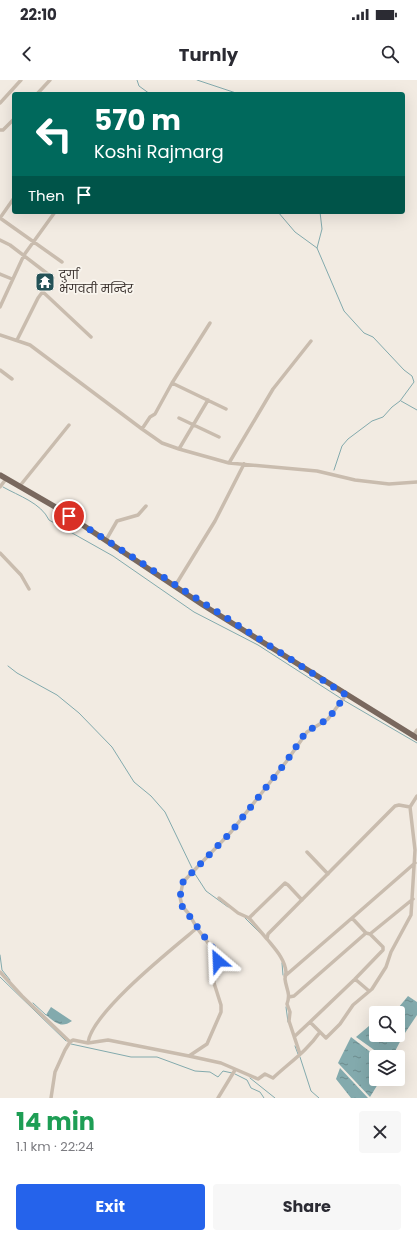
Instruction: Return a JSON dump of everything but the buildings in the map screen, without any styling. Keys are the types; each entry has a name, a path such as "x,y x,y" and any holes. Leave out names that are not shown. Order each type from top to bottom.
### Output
{"main road":[{"path":"0,475 106,540 345,696 415,737"}],"street":[{"path":"0,103 21,80"},
{"path":"39,92 50,80"},
{"path":"0,130 3,130 12,121"},
{"path":"12,201 0,218 62,262"},
{"path":"0,307 24,255 54,214"},
{"path":"0,240 24,255 53,277 38,298 16,340"},
{"path":"0,274 12,279"},
{"path":"42,292 91,337"},
{"path":"142,429 150,417 155,414 172,383 210,323"},
{"path":"0,335 30,345 142,429 162,443 179,450 229,463 317,471 369,482 389,484 417,482"},
{"path":"229,463 273,389 311,341"},
{"path":"0,370 12,379"},
{"path":"172,383 226,409"},
{"path":"179,450 208,400"},
{"path":"179,418 219,437"},
{"path":"19,487 69,425"},
{"path":"175,586 215,521 244,464"},
{"path":"0,486 6,479"},
{"path":"106,540 117,521 138,515 146,506"},
{"path":"0,553 21,575 29,588"},
{"path":"190,1056 207,1044 221,1012 221,1005 214,984 217,955 182,906 180,897 183,882 231,832 286,762 306,732 328,719 345,696"},
{"path":"415,737 417,730"},
{"path":"310,1022 326,1038 340,1024 353,1005 369,991 386,967 391,952 412,915 416,850 410,807 417,796"},
{"path":"267,939 268,934 396,806 399,805 410,807"},
{"path":"307,852 328,874"},
{"path":"285,976 415,863"},
{"path":"249,918 285,883 288,884 302,900"},
{"path":"219,898 238,913 249,918 284,960 289,997 286,1004 290,1012 289,1020 300,1054"},
{"path":"289,997 294,996 368,933 413,899"},
{"path":"295,1036 383,950 382,947 352,918"},
{"path":"88,1043 89,1034 117,1000 163,956 197,928"},
{"path":"0,972 70,1042"},
{"path":"354,979 369,991"},
{"path":"51,1098 55,1072 70,1042 74,1040 88,1043 108,1040 190,1056 221,1063 234,1073 248,1073 258,1079 265,1074 273,1078 300,1054 306,1051 320,1032"},
{"path":"218,1098 234,1073"}],"water":[{"path":"408,996 417,1002 417,1015 405,1033 405,1006 400,1006"},
{"path":"51,1007 72,1021 65,1024 58,1024 55,1022 46,1015"},
{"path":"369,1026 369,1042 400,1042 396,1050 374,1050 356,1037"},
{"path":"351,1037 369,1051 369,1086 377,1086 370,1097 338,1063"},
{"path":"340,1068 368,1098 351,1098 336,1079"}],"waterway":[{"path":"137,80 139,86 147,92"},
{"path":"197,80 233,92"},
{"path":"280,214 295,232 317,248"},
{"path":"320,214 322,229 317,248 344,311 364,333 373,337 404,370 412,376 414,382 400,401 383,417 372,421 348,439 342,446 334,470"},
{"path":"401,401 417,410"},
{"path":"3,487 35,504 41,509 49,520 113,556 194,612 258,645 345,701 417,743"},
{"path":"8,666 17,673 57,695 79,713 112,747 134,782 151,796 165,812 192,868"},
{"path":"195,874 206,891 228,907"},
{"path":"245,918 260,933"},
{"path":"0,955 2,970 10,980"},
{"path":"282,963 283,975"},
{"path":"0,977 66,1041"},
{"path":"33,1003 46,1015"},
{"path":"286,1007 288,1022"},
{"path":"71,1044 131,1057 157,1057 195,1071 210,1072 218,1077 223,1071 232,1073"},
{"path":"295,1046 298,1054"},
{"path":"300,1057 311,1091 319,1098"},
{"path":"235,1074 247,1080 251,1088 260,1092 264,1098"},
{"path":"250,1078 275,1098"}],"place":[{"name":"दुर्गा भगवती मन्दिर","path":"45,282"}],"route":[{"path":"69,516 203,605 346,695 328,719 306,732 286,762 256,798 231,832 183,882 180,897 182,906 212,947 217,955 218,961"}]}
